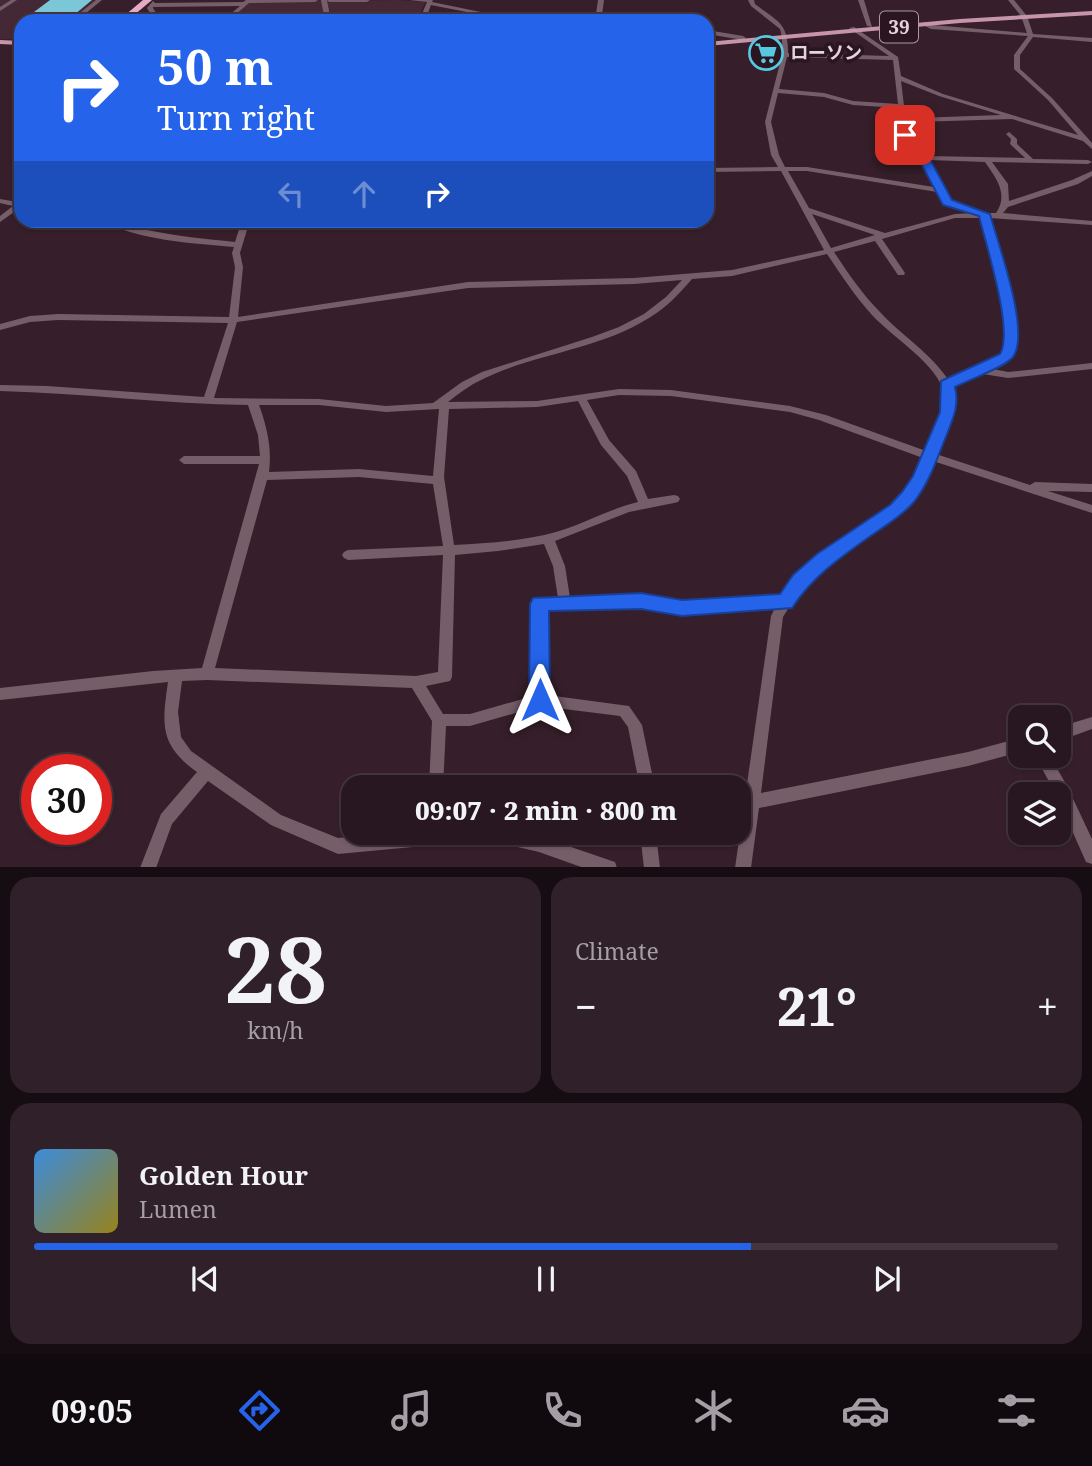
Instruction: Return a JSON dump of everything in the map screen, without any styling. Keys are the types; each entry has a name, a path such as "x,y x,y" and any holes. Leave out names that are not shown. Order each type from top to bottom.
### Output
{"highway":[{"path":"122,14 139,0"},
{"path":"132,14 149,3"}],"main road":[{"name":"39","path":"854,29 1092,11"},
{"name":"39","path":"714,38 784,36 1023,15"},
{"name":"39","path":"714,38 784,36"}],"street":[{"path":"0,9 14,0"},
{"path":"81,14 99,0"},
{"path":"149,3 157,0"},
{"path":"149,3 315,0"},
{"path":"327,0 368,0"},
{"path":"412,0 430,1 489,14"},
{"path":"751,0 753,5 782,28 784,36 785,55 768,122 769,135 782,168 828,251 864,302 935,367 947,385 950,398 921,478 896,509 824,559 800,580 777,616 751,789"},
{"path":"861,0 870,26"},
{"path":"1011,0 1023,15 1031,36"},
{"path":"233,14 247,2"},
{"path":"924,24 931,27 1092,40"},
{"path":"854,29 896,58"},
{"path":"1031,36 1017,55 1017,69 1050,99 1092,147"},
{"path":"785,55 896,58"},
{"path":"896,58 901,106 914,120"},
{"path":"897,77 941,95 1084,139"},
{"path":"775,91 824,95 853,103 901,106"},
{"path":"956,216 924,158 905,135 904,125 914,120 1013,117"},
{"path":"1009,134 1014,139 1013,144 1032,161"},
{"path":"896,156 1032,161 1091,169"},
{"path":"987,160 1004,184 1005,205"},
{"path":"714,170 782,168 837,172 940,190"},
{"path":"998,215 1005,205 1091,169"},
{"path":"947,202 985,214"},
{"path":"807,210 880,236 901,273"},
{"path":"947,385 1006,357 1012,346 1009,307 985,214"},
{"path":"0,327 30,319 58,317 233,320 468,285 732,273 828,251 956,216 985,214 1092,223"},
{"path":"124,228 170,237 239,245"},
{"path":"208,401 233,320 239,267 236,253 244,228"},
{"path":"440,405 484,374 615,335 679,292 690,277"},
{"path":"980,370 1008,375 1092,366"},
{"path":"0,388 208,401 318,402 386,409 440,405 537,404 619,392 650,391 790,410 846,425 929,456 1092,509"},
{"path":"581,398 605,442 632,474 644,503"},
{"path":"207,674 266,460 265,431 252,401"},
{"path":"0,694 207,674 416,682 445,677 449,549 438,480 440,405"},
{"path":"184,460 266,460"},
{"path":"262,476 359,473 438,480"},
{"path":"1018,486 1092,488"},
{"path":"348,555 496,547 582,529 611,514 644,503 674,499"},
{"path":"548,538 559,566 565,603"},
{"path":"540,700 540,604 641,601 682,608 785,602"},
{"path":"176,676 171,712 174,739 186,756 276,820 338,846 377,845"},
{"path":"416,682 439,720 437,775"},
{"path":"439,720 470,720 540,700 624,710 635,725 645,775"},
{"path":"1071,730 1092,723"},
{"path":"751,808 1008,748"},
{"path":"1049,768 1092,856"},
{"path":"148,867 166,819 207,771"},
{"path":"542,845 609,867"},
{"path":"649,845 652,867"},
{"path":"744,867 746,845"}],"shaded area":[{"path":"0,0 97,0 80,14 14,14 14,39 0,39"},
{"path":"324,0 325,14 233,14 248,1"},
{"path":"327,1 425,2 420,14 330,14"}],"building":[{"path":"50,0 92,0 75,14 34,12"}],"place":[{"name":"ローソン","path":"766,53"}],"route":[{"path":"540,700 540,604 641,601 682,608 785,602 800,580 824,559 896,509 908,497 921,478 947,412 950,398 947,385 1006,357 1012,346 1009,307 985,214 947,202 920,150 905,135"}]}
